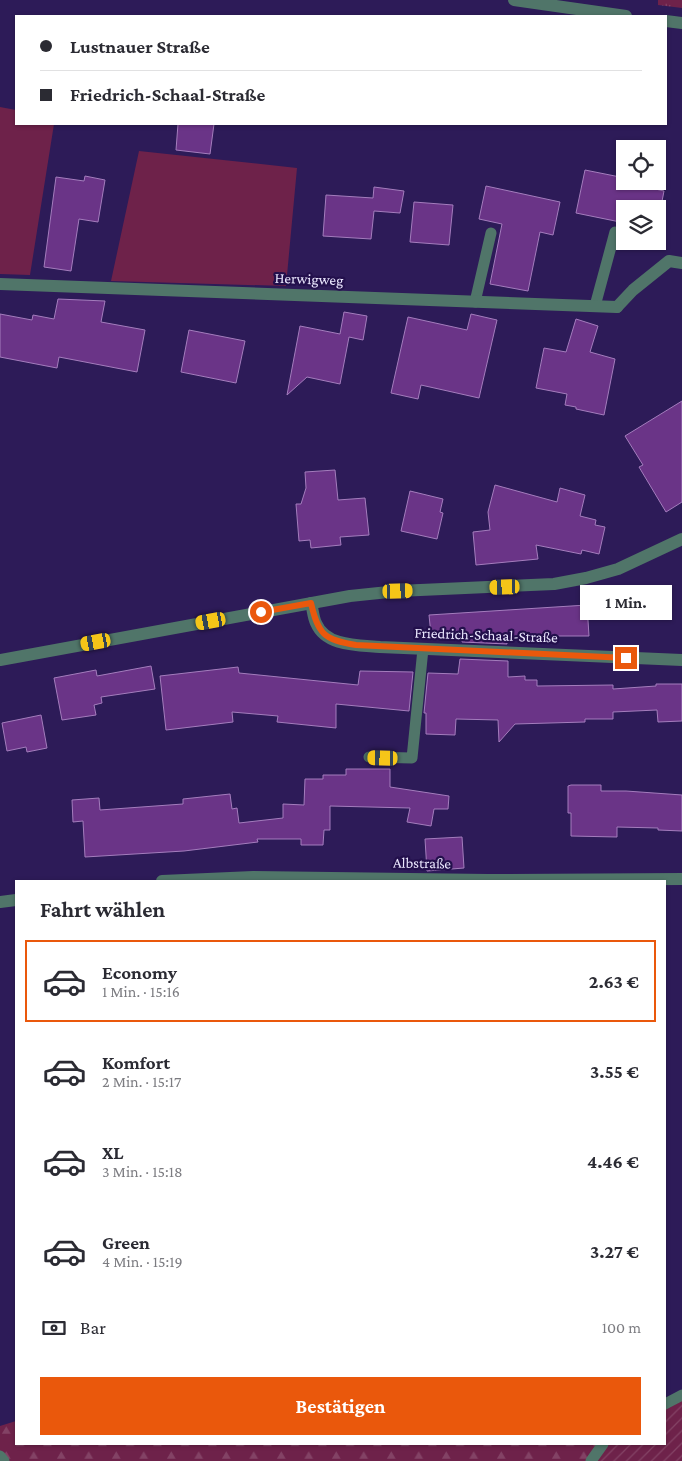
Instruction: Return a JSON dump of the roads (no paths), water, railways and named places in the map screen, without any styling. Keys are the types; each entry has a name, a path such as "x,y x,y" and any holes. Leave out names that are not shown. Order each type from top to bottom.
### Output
{"street":[{"path":"514,0 619,15"},
{"path":"667,21 682,23"},
{"name":"Herwigweg","path":"0,284 617,307 633,290 669,261 682,263"},
{"path":"0,660 350,596 398,591 554,584 618,569 682,539"},
{"name":"Friedrich-Schaal-Straße","path":"311,603 316,624 324,633 338,642 380,647 682,660"},
{"name":"Albstraße","path":"185,880 253,877 488,880 682,879"},
{"path":"0,902 15,900"}],"lane":[{"path":"595,306 614,232"},
{"path":"475,302 491,233"},
{"path":"369,758 412,758 423,649"},
{"path":"666,1403 682,1395"},
{"path":"591,1461 602,1445"},
{"path":"0,1456 4,1461"}]}
